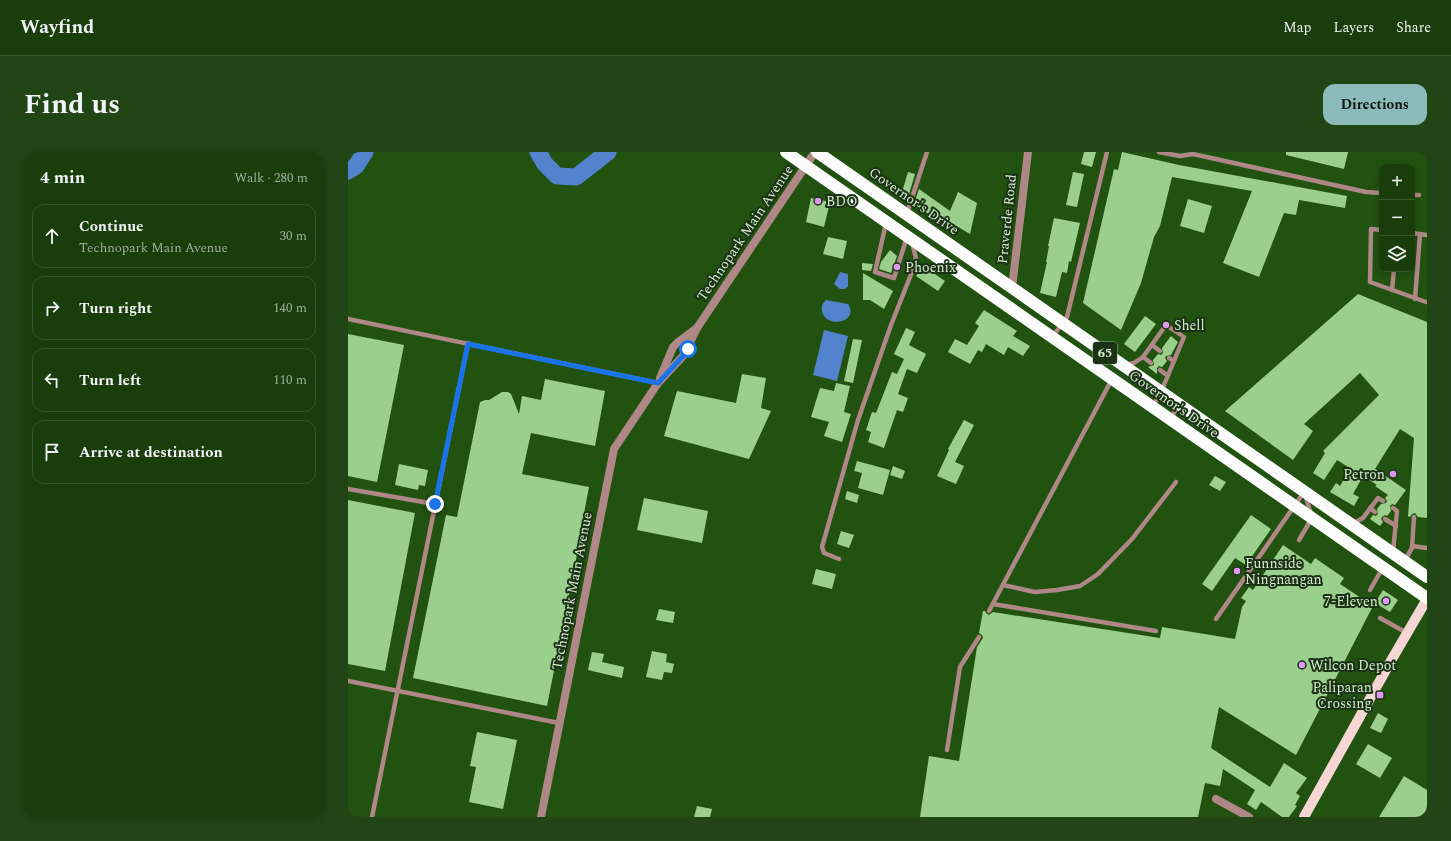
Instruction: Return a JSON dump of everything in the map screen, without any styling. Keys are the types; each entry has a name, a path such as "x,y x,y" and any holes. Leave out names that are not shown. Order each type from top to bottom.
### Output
{"highway":[{"name":"Governor's Drive","path":"786,152 1427,599"},
{"name":"Governor's Drive","path":"816,152 1427,577"}],"main road":[{"path":"1304,817 1427,599"}],"street":[{"name":"Technopark Main Avenue","path":"541,817 614,449 658,383 684,355 697,328 816,152"},
{"name":"Praverde Road","path":"1012,288 1028,152"},
{"name":"Technopark Main Avenue","path":"658,383 673,348 677,343 697,328"},
{"path":"1216,800 1249,817"}],"lane":[{"path":"907,215 927,152"},
{"path":"1052,338 1067,317 1106,152"},
{"path":"1159,152 1180,156 1193,153 1366,192 1379,193"},
{"path":"1415,194 1419,195"},
{"path":"886,223 875,272 894,278 909,238"},
{"path":"1379,230 1371,229 1370,282 1426,302"},
{"path":"1415,233 1427,235"},
{"path":"1415,299 1420,234"},
{"path":"839,560 824,553 822,547 858,420 916,258 909,238"},
{"path":"1392,290 1394,272"},
{"path":"348,319 658,383"},
{"path":"1123,366 1143,357 1166,325 1184,338 1161,392 1152,408"},
{"path":"372,817 468,344"},
{"path":"1152,345 1160,351"},
{"path":"1143,357 1151,363"},
{"path":"1169,358 1174,361"},
{"path":"1160,370 1168,376"},
{"path":"989,612 1112,379"},
{"path":"1171,420 1178,404"},
{"path":"1003,585 1035,592 1080,586 1098,574 1132,539 1176,482"},
{"path":"348,488 435,504"},
{"path":"1216,620 1304,492"},
{"path":"1299,540 1312,518 1304,492"},
{"path":"1351,524 1363,518 1378,498 1383,501"},
{"path":"1370,508 1375,512"},
{"path":"1393,508 1397,511 1393,554"},
{"path":"1404,562 1412,546 1414,517"},
{"path":"1385,519 1396,526"},
{"path":"1412,546 1427,548"},
{"path":"1370,590 1383,568"},
{"path":"993,604 1156,631"},
{"path":"1380,618 1407,633"},
{"path":"947,750 960,667 979,637"},
{"path":"348,681 559,724"}],"water":[{"path":"840,272 848,274 848,286 845,289 840,289 834,284"},
{"path":"826,300 848,304 850,310 849,316 846,319 835,322 824,317 822,305"},
{"path":"824,330 848,336 837,381 813,375"}],"building":[{"path":"1084,152 1096,152 1092,167 1081,164"},
{"path":"1122,152 1179,165 1347,196 1345,208 1299,200 1296,215 1284,213 1259,277 1223,263 1252,191 1172,177 1160,226 1154,237 1141,283 1121,330 1083,303 1114,169 1118,170"},
{"path":"1286,152 1348,152 1344,169 1286,155"},
{"path":"908,172 915,174 907,201 900,199"},
{"path":"1073,172 1084,174 1077,207 1066,205"},
{"path":"919,189 950,211 958,192 977,203 970,234 938,215 936,219 914,204"},
{"path":"811,198 830,202 824,227 806,222"},
{"path":"1188,199 1212,206 1204,233 1180,226"},
{"path":"1054,218 1080,223 1071,262 1069,261 1067,273 1062,272 1056,297 1040,293"},
{"path":"828,237 847,241 843,259 823,254"},
{"path":"890,250 897,256 891,273 879,269 881,262"},
{"path":"862,263 873,264 871,271 862,270"},
{"path":"923,266 945,281 938,291 916,276"},
{"path":"863,273 893,291 884,309 870,300 863,300"},
{"path":"1358,294 1427,322 1427,518 1418,517 1415,513 1410,517 1408,516 1414,438 1400,429 1375,469 1406,490 1395,505 1392,504 1390,506 1391,511 1387,516 1385,515 1382,517 1381,519 1383,522 1380,526 1370,519 1373,515 1376,516 1378,514 1377,509 1381,504 1386,503 1387,501 1385,498 1388,495 1375,486 1377,485 1363,476 1353,494 1359,497 1354,506 1330,492 1336,483 1340,486 1350,468 1337,460 1324,480 1313,473 1325,453 1323,451 1379,395 1360,373 1304,424 1313,431 1293,460 1225,411"},
{"path":"984,310 1017,331 1013,336 1030,346 1023,356 1008,347 1004,355 986,344 982,352 978,350 970,364 948,352 955,339 967,345 979,326 975,323"},
{"path":"1145,316 1156,324 1135,352 1124,344"},
{"path":"906,328 915,332 909,345 926,354 917,373 907,369 898,394 908,398 903,412 897,410 884,448 868,442 871,432 866,430 872,412 876,413 892,372 897,374 904,359 894,354"},
{"path":"348,334 404,345 377,482 348,476"},
{"path":"1171,336 1178,342 1171,355 1166,356 1165,358 1167,361 1162,367 1159,366 1157,368 1157,374 1148,367 1154,365 1153,360 1158,354 1161,355 1163,353 1162,348"},
{"path":"853,339 862,340 853,383 844,381"},
{"path":"742,374 766,378 761,408 771,411 749,459 664,436 677,391 736,403"},
{"path":"545,379 605,391 595,446 531,433 522,474 589,487 547,706 413,678 446,515 457,517 480,402 489,400 502,392 508,392 511,394 519,414 522,396 541,400"},
{"path":"836,383 850,386 844,412 851,414 842,442 824,436 829,422 811,417 820,388 834,391"},
{"path":"964,420 974,425 955,462 964,466 956,484 937,476 949,450 948,449"},
{"path":"857,461 890,470 883,495 858,488 862,473 854,471"},
{"path":"399,464 428,470 425,486 419,485 418,490 395,485"},
{"path":"893,466 905,471 902,479 890,475"},
{"path":"1215,476 1226,482 1220,491 1209,485"},
{"path":"847,491 859,495 857,503 845,499"},
{"path":"644,498 708,511 702,543 637,530"},
{"path":"348,500 415,513 385,671 348,664"},
{"path":"1251,515 1271,529 1246,565 1235,558 1212,591 1202,584"},
{"path":"841,531 854,535 849,548 837,544"},
{"path":"1283,545 1311,564 1315,558 1344,578 1340,584 1373,606 1296,755 1219,707 1211,748 1270,787 1284,763 1307,778 1296,793 1300,796 1295,805 1297,806 1289,817 1282,817 1261,802 1256,810 1247,804 1255,790 1223,769 1220,786 1205,783 1198,817 920,817 929,756 959,761 977,647 983,638 979,633 983,611 989,615 993,612 1160,638 1162,627 1235,639 1242,607 1246,601 1241,598 1249,587 1253,590"},
{"path":"816,569 836,574 832,589 812,584"},
{"name":"7-Eleven","path":"1383,590 1398,600 1390,612 1375,603"},
{"path":"659,609 675,612 673,623 656,620"},
{"path":"652,651 667,654 666,662 674,664 672,673 664,672 662,680 646,677"},
{"path":"592,652 604,654 602,662 624,667 622,678 588,670"},
{"path":"1378,713 1388,719 1381,733 1370,728"},
{"path":"477,732 517,740 503,809 469,802 476,767 470,766"},
{"path":"1368,744 1392,758 1380,778 1356,764"},
{"path":"1404,776 1427,790 1427,817 1379,817"},
{"path":"697,806 712,809 710,817 694,817"}],"waterway":[{"path":"348,171 356,166 365,152"},
{"path":"538,152 545,164 557,176 576,177 608,152"}],"place":[{"name":"BDO","path":"818,201"},
{"name":"Phoenix","path":"897,267"},
{"name":"Shell","path":"1166,325"},
{"name":"Petron","path":"1393,474"},
{"name":"Funnside Ningnangan","path":"1237,571"},
{"name":"7-Eleven","path":"1386,601"},
{"name":"Wilcon Depot","path":"1302,665"},
{"name":"Paliparan Crossing","path":"1380,695"}],"route":[{"path":"435,504 468,344 658,383 688,349"}]}
